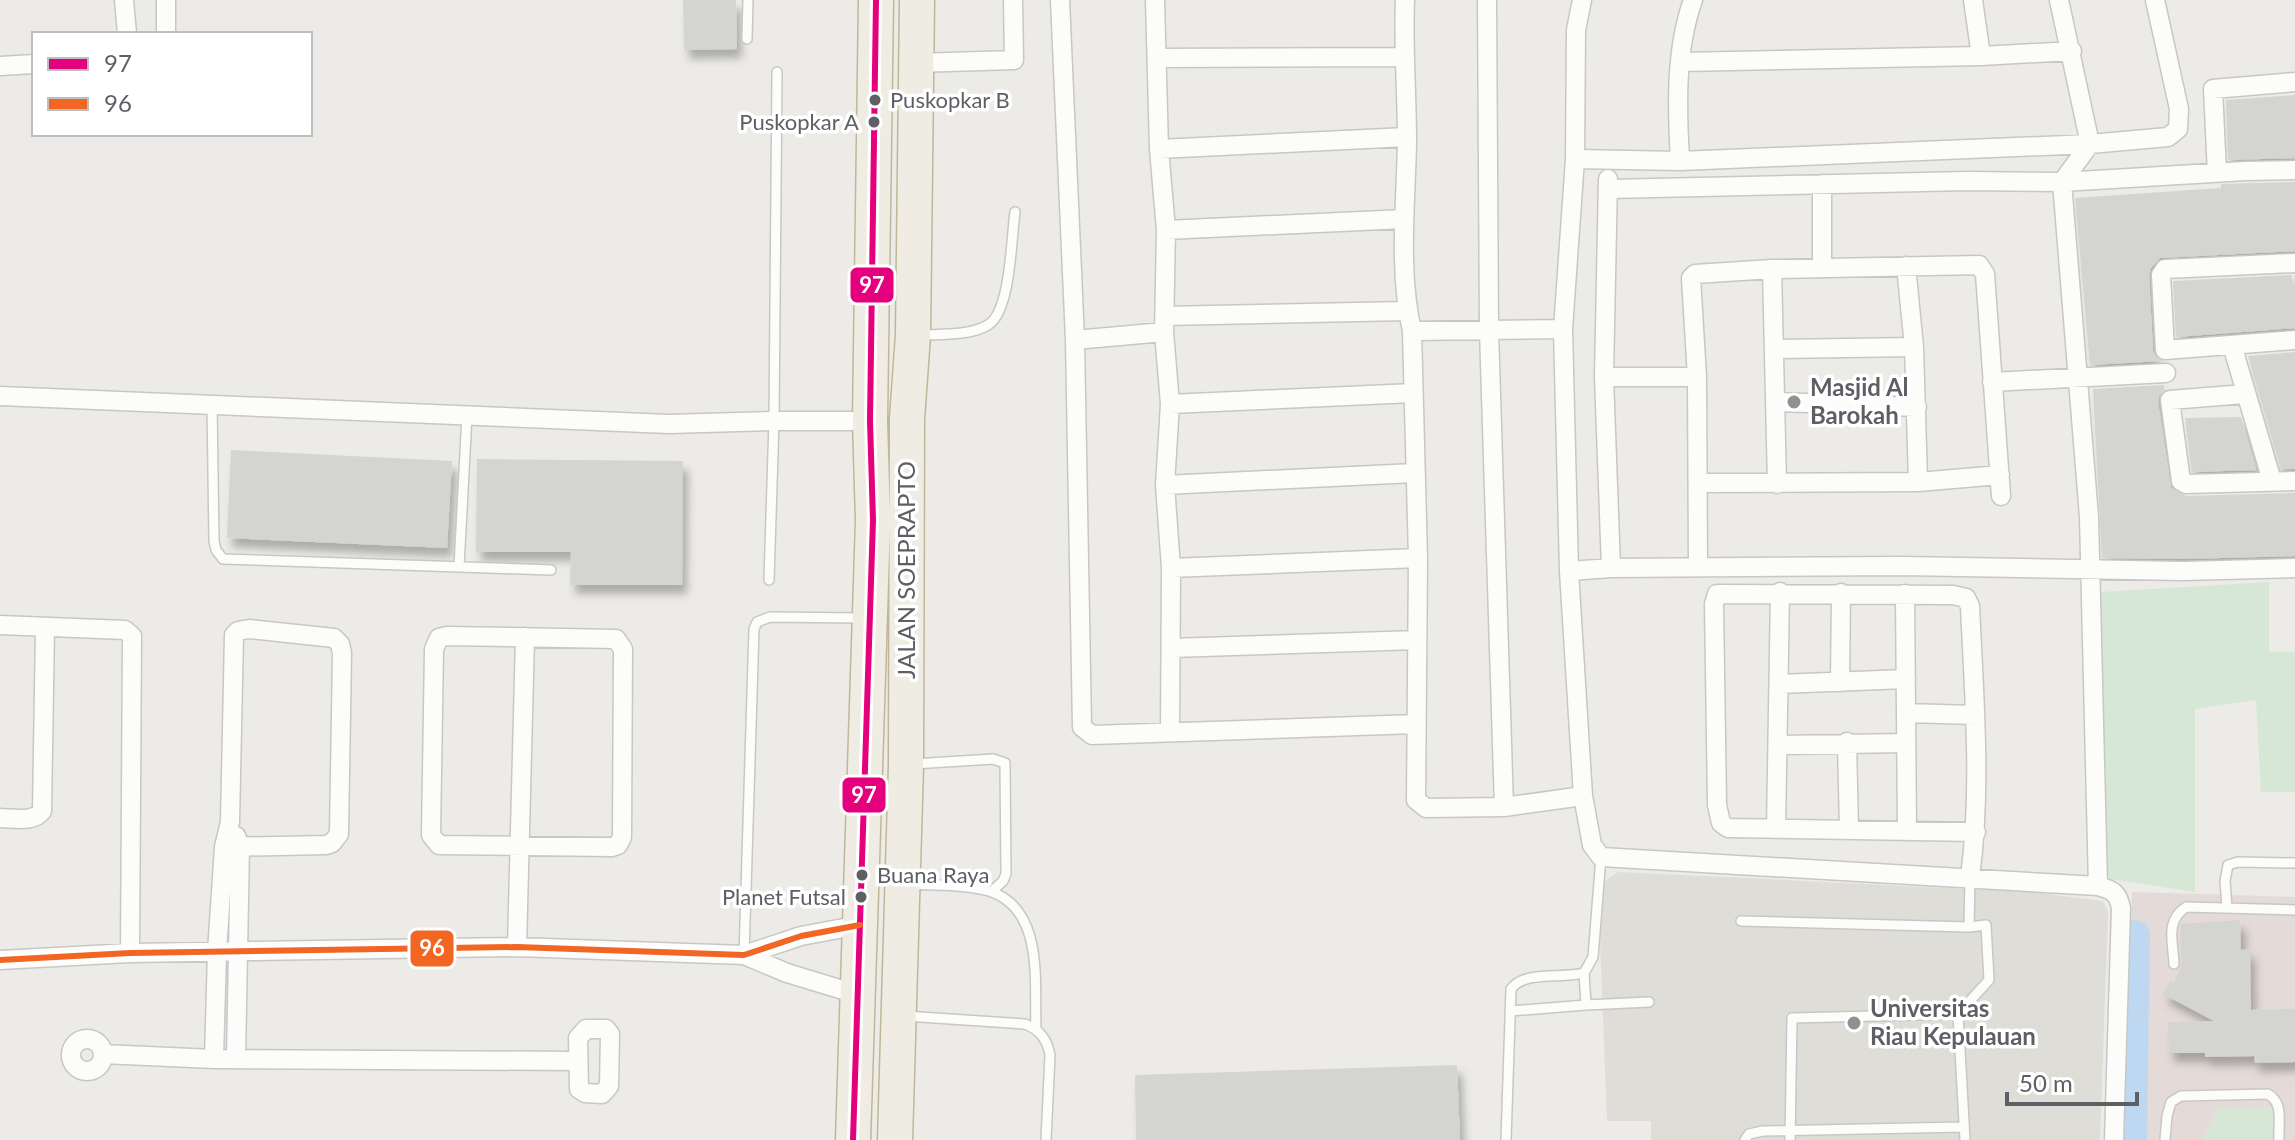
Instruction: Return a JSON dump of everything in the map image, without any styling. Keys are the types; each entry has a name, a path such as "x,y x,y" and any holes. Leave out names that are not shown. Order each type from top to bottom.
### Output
{"highway":[{"name":"JALAN SOEPRAPTO","path":"876,0 870,421 890,519 906,765 895,1140"},
{"name":"JALAN SOEPRAPTO","path":"853,1140 870,618 907,419 913,335 917,0"}],"street":[{"path":"124,0 127,32"},
{"path":"166,0 166,32"},
{"path":"916,63 1014,60 1013,0"},
{"path":"1060,0 1075,340 1082,727 1092,735 1416,724"},
{"path":"1155,0 1159,149 1166,230 1165,324 1170,404 1165,485 1171,568 1170,732"},
{"path":"1405,0 1403,57 1407,137 1404,219 1407,311 1412,331 1418,558 1416,800 1426,808 1504,807 1583,796"},
{"path":"1487,0 1489,331 1504,807"},
{"path":"1582,0 1576,30 1575,159 1563,329 1569,571 1583,796 1592,845 1601,857 1970,877 2098,886 2115,892 2121,908 2114,1140"},
{"path":"1680,161 1681,62 1685,24 1693,0"},
{"path":"1973,0 1981,56"},
{"path":"2059,0 2090,144 2062,182 2090,569 2098,886"},
{"path":"1575,159 1680,161 2090,144 2168,137 2178,129 2179,109 2155,0"},
{"path":"1681,62 1981,56 2072,51"},
{"path":"1157,58 1403,57"},
{"path":"0,66 32,64"},
{"path":"2217,173 2213,89 2295,82"},
{"path":"1159,149 1407,137"},
{"path":"1607,161 1604,377 1611,568"},
{"path":"1609,189 1967,181 2062,182 2295,170"},
{"path":"1822,184 1822,268"},
{"path":"1166,230 1404,219"},
{"path":"2295,283 2292,263 2161,271 2166,373 2183,483 2295,481"},
{"path":"1698,567 1697,377 1691,278 1703,272 1979,265 1985,274 2001,496"},
{"path":"1906,266 1914,347 1918,482"},
{"path":"1772,269 1777,484"},
{"path":"1075,340 1165,324 1407,311"},
{"path":"1412,331 1563,329"},
{"path":"2165,350 2295,340"},
{"path":"2232,345 2272,481"},
{"path":"1776,349 1914,347"},
{"path":"1992,382 2166,373"},
{"path":"1604,377 1697,377"},
{"path":"1170,404 1413,393"},
{"path":"2170,400 2245,394"},
{"path":"0,396 669,424 870,421"},
{"path":"1775,402 1917,407"},
{"path":"1165,485 1414,473"},
{"path":"1698,483 1918,482 2000,475"},
{"path":"1171,568 1418,558"},
{"path":"1569,571 1902,566 2183,571 2295,568"},
{"path":"1776,829 1780,592"},
{"path":"1840,682 1841,593"},
{"path":"1970,877 1976,832 1975,715 1969,601 1962,596 1905,594 1717,594 1714,604 1718,817 1728,828 1976,832"},
{"path":"1905,594 1907,831"},
{"path":"0,625 125,630 132,636 130,953"},
{"path":"0,818 38,817 42,811 45,628"},
{"path":"232,846 326,845 339,834 342,653 340,644 334,638 249,629 234,635 230,822 238,952 236,1059"},
{"path":"517,947 525,637"},
{"path":"439,638 616,639 622,645 622,837 618,845 612,847 520,848 439,845 432,839 434,649 439,638"},
{"path":"1171,648 1417,640"},
{"path":"1779,684 1906,679"},
{"path":"1906,713 1975,715"},
{"path":"1847,742 1849,830"},
{"path":"1778,745 1906,743"},
{"path":"214,1059 217,952 232,846"},
{"path":"0,960 130,953 517,947 744,955 801,936 860,925"},
{"path":"744,955 787,973 856,994"},
{"path":"103,1054 214,1059 577,1061"}],"lane":[{"path":"747,39 748,0"},
{"path":"769,580 774,421 777,72"},
{"path":"913,335 976,330 995,320 1003,301 1015,212"},
{"path":"212,404 214,541 223,559 551,570"},
{"path":"459,567 467,415"},
{"path":"744,955 754,629 757,622 770,617 870,618"},
{"path":"906,765 993,759 1005,763 1006,874 991,892"},
{"path":"1586,1005 1584,973 1593,957 1601,857"},
{"path":"2227,908 2225,881 2228,865 2238,862 2295,863"},
{"path":"1969,927 1970,877"},
{"path":"901,884 966,887 991,892 1019,913 1031,937 1036,1028 1050,1055 1046,1140"},
{"path":"2174,964 2172,922 2176,914 2186,907 2295,910"},
{"path":"1741,921 1986,925 1989,980 1958,1014 1965,1140"},
{"path":"1506,1140 1511,989 1516,982 1524,979 1571,977 1584,973"},
{"path":"1510,1011 1649,1002"},
{"path":"1790,1135 1792,1018 1958,1014"},
{"path":"898,1015 1025,1024 1036,1028"},
{"path":"2165,1140 2171,1102 2181,1096 2268,1094 2276,1099 2278,1105 2279,1140"},
{"path":"1745,1140 1755,1132 1790,1135 1963,1127"}],"shaded area":[{"name":"Universitas Riau Kepulauan","path":"1618,872 2030,892 2103,901 2108,913 2100,1140 1651,1140 1651,1121 1607,1121 1598,886"},
{"path":"2132,892 2295,897 2295,1140 2127,1140"}],"green space":[{"path":"2269,582 2269,652 2295,652 2295,792 2261,792 2256,700 2195,709 2195,892 2098,877 2085,593"},
{"path":"2219,1107 2271,1107 2274,1112 2274,1140 2202,1140"}],"building":[{"path":"683,0 736,0 737,49 684,50"},
{"path":"2295,95 2295,158 2228,160 2226,100"},
{"path":"2295,182 2295,251 2160,258 2151,268 2149,276 2153,351 2161,361 2090,365 2075,198 2221,188 2221,184"},
{"path":"2291,275 2295,290 2295,328 2176,337 2173,281"},
{"path":"2295,352 2295,469 2281,469 2248,356"},
{"path":"2164,385 2158,402 2171,488 2186,496 2295,493 2295,556 2102,558 2093,389"},
{"path":"2241,417 2256,470 2192,472 2185,418"},
{"path":"231,450 452,461 447,548 227,538"},
{"path":"477,459 683,461 682,585 570,585 571,552 476,552"},
{"path":"2240,920 2241,950 2250,949 2251,1010 2295,1009 2295,1062 2255,1063 2254,1056 2205,1057 2205,1053 2169,1053 2168,1022 2214,1021 2163,994 2170,981 2174,983 2182,967 2181,924"},
{"path":"1457,1065 1460,1140 1136,1140 1135,1075"}],"waterway":[{"path":"2131,1140 2134,936"}],"transit line":[{"name":"97","path":"853,1140 873,520 870,421 876,0"},
{"name":"96","path":"0,960 130,953 517,947 744,955 801,936 860,925"}],"place":[{"name":"Puskopkar B","path":"875,100"},
{"name":"Puskopkar A","path":"874,122"},
{"name":"Masjid Al Barokah","path":"1794,402"},
{"name":"Buana Raya","path":"862,875"},
{"name":"Planet Futsal","path":"861,897"},
{"name":"Universitas Riau Kepulauan","path":"1854,1023"}]}
